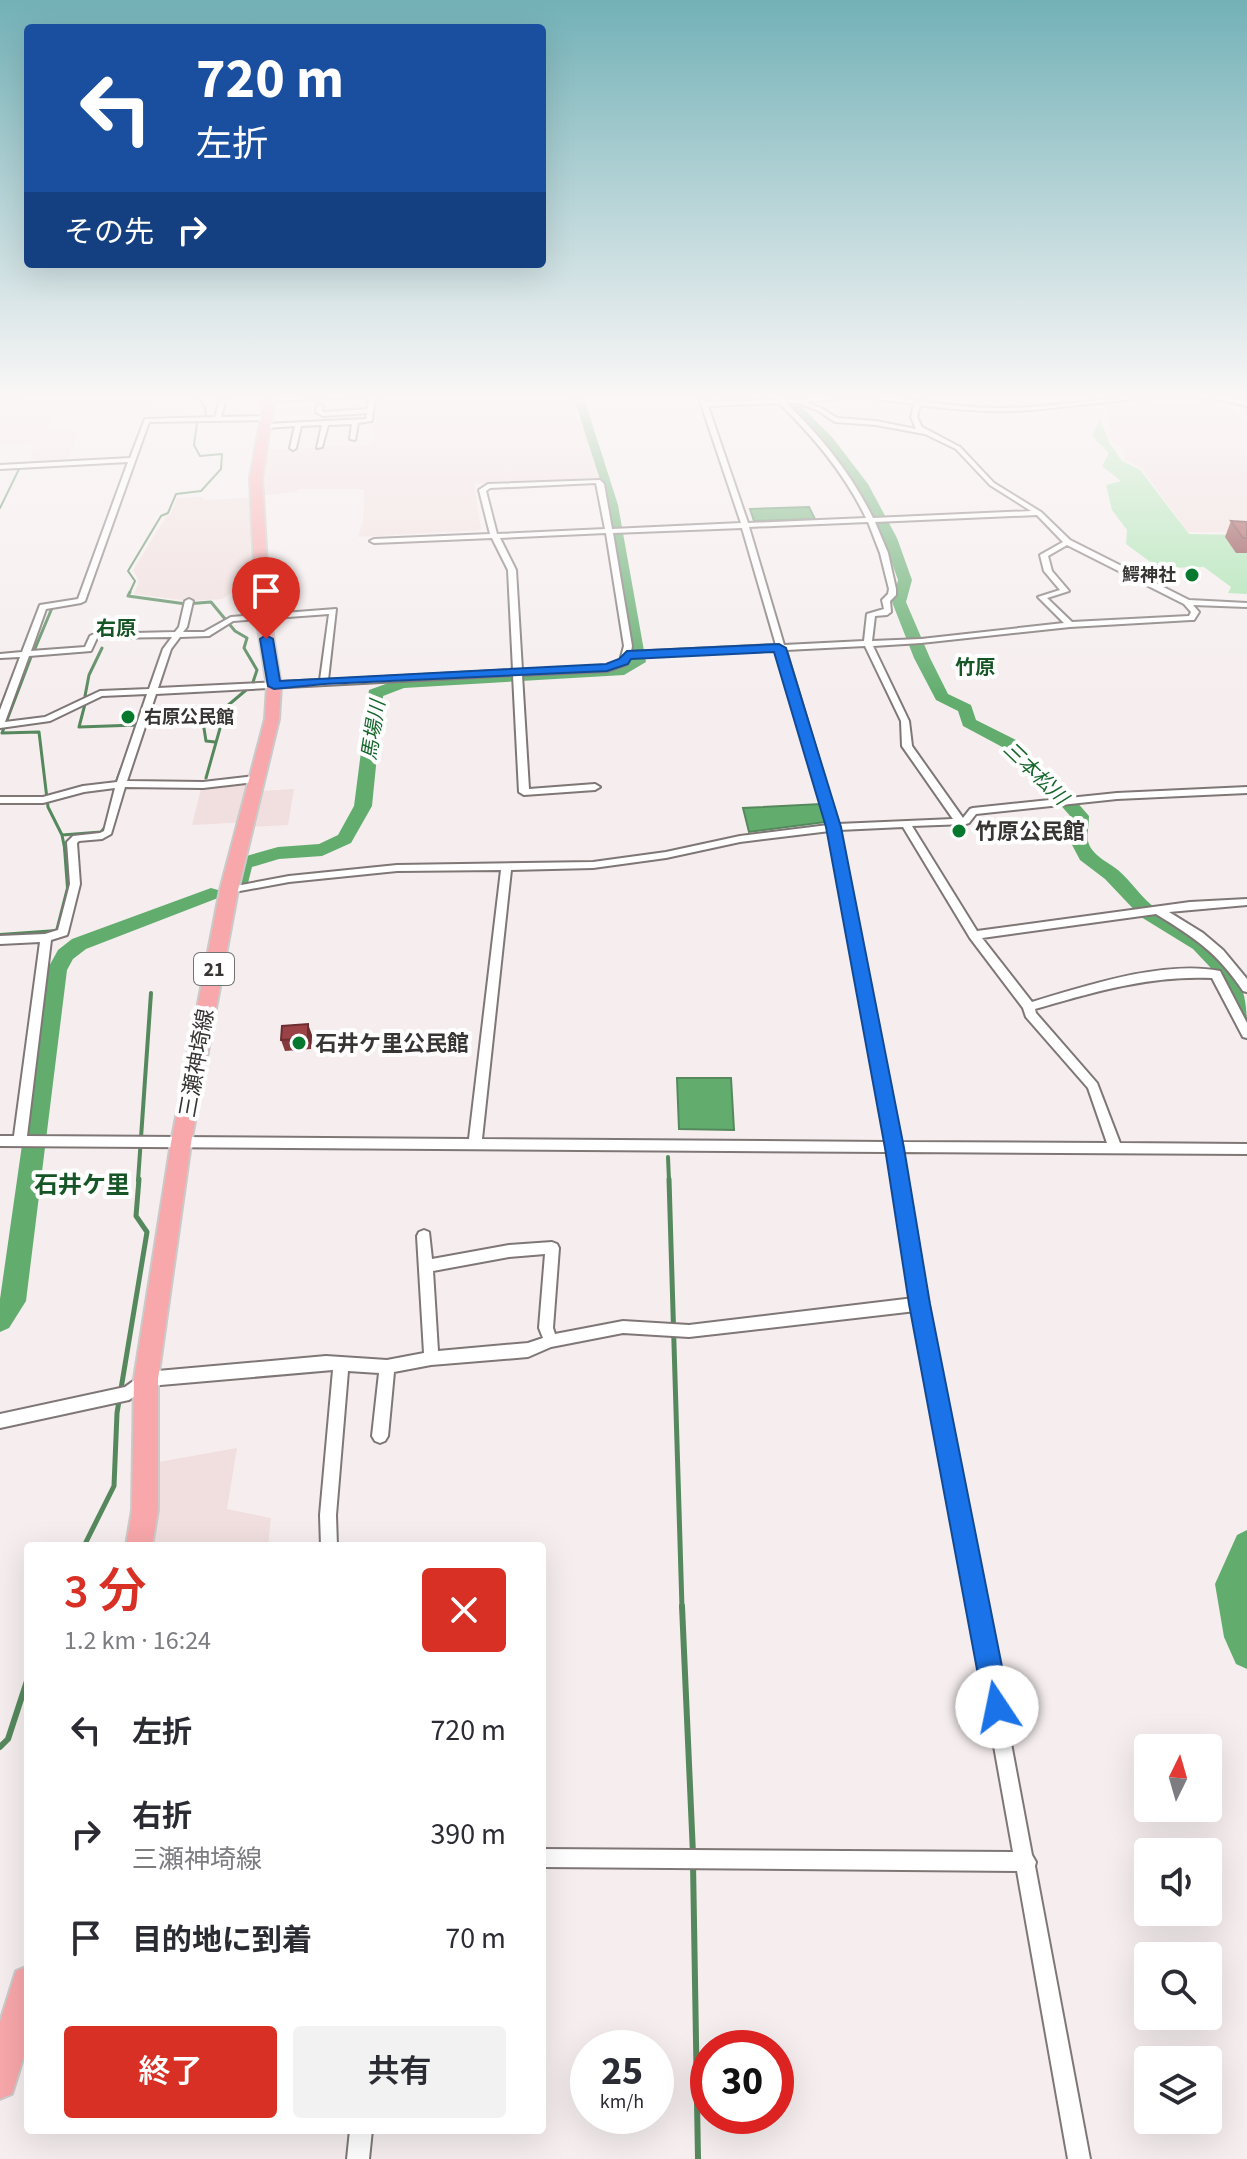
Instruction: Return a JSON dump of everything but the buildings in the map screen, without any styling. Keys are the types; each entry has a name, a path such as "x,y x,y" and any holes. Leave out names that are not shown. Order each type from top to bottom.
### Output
{"main road":[{"name":"三瀬神埼線","path":"140,1542 145,1510 146,1379 181,1143 229,890 272,719 274,686 263,616 257,496"},
{"path":"0,2082 24,1997"}],"street":[{"path":"119,496 81,601 43,607 0,723 47,719 100,694 247,688 324,680 517,675 607,668 624,662 628,646 603,496"},
{"path":"484,496 494,534 512,570 524,792 595,787"},
{"path":"735,496 834,827 895,1148 919,1304 1027,1862 1079,2159"},
{"path":"857,496 880,539 893,587 892,595 886,600 888,610 871,614 868,644 905,721 907,746 959,820"},
{"path":"1011,496 1039,513 1067,542 1187,602 1247,605"},
{"path":"374,541 1039,513"},
{"path":"1067,542 1044,555 1048,571 1065,591 1042,597 1070,625"},
{"path":"0,940 46,938 63,932 75,884 72,842 76,838 108,832 167,649 183,627 189,601"},
{"path":"627,655 921,641 1070,625 1113,625 1149,619 1191,618 1195,612 1187,602"},
{"path":"0,656 88,649 94,636 206,634 231,619 333,611 324,680"},
{"path":"0,800 47,800 83,789 121,784 203,785 255,779"},
{"path":"229,890 356,871 593,865 666,855 740,839 834,827 966,821 973,811 1076,800 1247,790"},
{"path":"906,824 974,935 1029,1007 1030,1014 1093,1086 1115,1148"},
{"path":"475,1144 506,867"},
{"path":"974,935 1247,902"},
{"path":"1160,912 1211,944 1229,960 1247,988"},
{"path":"20,1141 46,938"},
{"path":"1029,1007 1131,980 1216,974 1247,1034"},
{"path":"0,1141 1247,1149"},
{"path":"424,1236 431,1358"},
{"path":"426,1266 509,1251 552,1248 546,1328 551,1341"},
{"path":"0,1421 129,1393 146,1379 326,1363 387,1367 431,1358 528,1350 551,1341 623,1327 689,1331 919,1304"},
{"path":"329,1542 328,1515 341,1365"},
{"path":"380,1436 387,1367"},
{"path":"546,1858 1027,1862"},
{"path":"358,2159 361,2134"}],"shaded area":[{"path":"364,496 476,496 481,530 358,537 363,522"},
{"path":"1109,496 1160,496 1189,534 1247,535 1247,594 1228,593 1231,587 1204,567 1165,568 1159,579 1153,574 1153,564 1126,544 1127,530 1112,510"},
{"path":"1161,496 1247,496 1247,532 1188,532"},
{"path":"202,497 204,500 250,498 251,586 237,589 222,599 189,601 134,594 139,581 133,570 166,517 171,514 177,498"},
{"path":"809,507 815,519 754,521 750,509"},
{"path":"262,775 260,791 294,789 288,825 251,827 251,822 192,825 203,781"},
{"path":"821,804 826,822 749,832 743,808"},
{"path":"677,1078 731,1078 734,1130 679,1129"},
{"path":"237,1448 227,1509 271,1518 268,1542 147,1542 153,1463"}],"waterway":[{"path":"0,508 6,496"},
{"path":"129,594 135,581 128,571 161,516 168,513 175,496"},
{"name":"馬場川","path":"240,883 243,863 278,853 322,850 345,839 363,806 375,693 402,683 624,670 638,662 610,496"},
{"name":"三本松川","path":"868,496 890,538 905,580 899,602 942,697 965,708 969,723 1012,745 1031,771 1056,789 1080,816 1079,841 1087,856 1112,875 1148,912 1200,944 1217,962 1247,1014"},
{"path":"129,594 186,604 211,602 235,631 247,638 244,648 257,670 252,685 226,707 206,778"},
{"path":"34,651 52,608"},
{"path":"85,696 89,675 102,648"},
{"path":"31,657 2,733 39,732 48,807 62,835"},
{"path":"85,704 79,727 137,725 137,728"},
{"path":"147,725 203,722 206,741 215,742"},
{"path":"117,780 121,769"},
{"path":"62,835 101,832 106,826"},
{"path":"62,835 65,850"},
{"path":"0,935 57,931 68,888 65,848"},
{"name":"馬場川","path":"0,1320 13,1301 57,970 65,955 79,944 211,894"},
{"path":"138,1181 151,993"},
{"path":"668,1157 669,1181"},
{"path":"86,1542 114,1486 117,1413 147,1232 136,1216 139,1179"},
{"path":"669,1179 682,1608"},
{"name":"三本松川","path":"1247,1545 1230,1584 1240,1637 1247,1653"},
{"path":"682,1606 693,1854"},
{"path":"0,1747 8,1739 24,1690"},
{"path":"693,1863 698,2159"}],"place":[{"name":"鰐神社","path":"1192,575"},
{"name":"右原公民館","path":"128,717"},
{"name":"竹原公民館","path":"959,831"},
{"name":"石井ケ里公民館","path":"299,1043"}],"district":[{"name":"右原","path":"116,628"},
{"name":"竹原","path":"975,667"},
{"name":"石井ケ里","path":"82,1185"}],"route":[{"path":"266,639 274,686 324,680 607,668 624,662 627,655 779,648 834,827 895,1148 919,1304 997,1707"}]}
